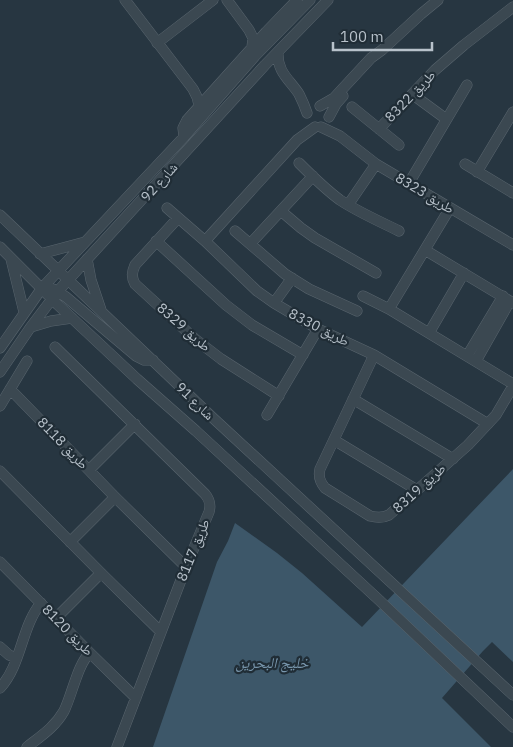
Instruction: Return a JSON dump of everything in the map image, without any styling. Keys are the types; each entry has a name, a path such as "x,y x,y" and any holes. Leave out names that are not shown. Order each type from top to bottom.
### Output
{"street":[{"path":"125,0 193,89 200,105"},
{"path":"157,42 213,0"},
{"path":"227,0 250,30 253,38 252,47"},
{"path":"184,137 184,124 252,47 297,0"},
{"name":"شارع 92","path":"0,348 42,288 184,137 255,56 310,0"},
{"name":"شارع 92","path":"0,372 30,328 68,280 261,69 328,0"},
{"path":"205,241 297,140 311,108 334,98 366,63 438,0"},
{"name":"طريق 8322","path":"379,129 435,70 513,6"},
{"path":"250,30 258,34 266,32"},
{"path":"297,140 318,127 325,125 336,104 374,62 382,50"},
{"path":"278,52 277,59 283,73 298,94 310,124 318,127"},
{"path":"261,69 283,73"},
{"path":"408,183 467,85"},
{"path":"193,89 200,95 208,96"},
{"path":"298,94 325,109 329,118"},
{"path":"412,94 446,119"},
{"name":"طريق 8322","path":"352,107 399,145"},
{"path":"477,172 513,112"},
{"name":"طريق 8323","path":"329,118 340,136"},
{"name":"طريق 8323","path":"318,127 340,136 376,164 513,245"},
{"path":"299,163 329,191 348,205 399,231"},
{"path":"348,205 376,164"},
{"path":"465,164 513,193"},
{"path":"250,244 313,176"},
{"name":"طريق 8330","path":"167,208 205,241 257,291 274,303 318,329 374,355 488,424"},
{"path":"389,309 450,208"},
{"path":"281,210 300,228 315,238 376,273"},
{"name":"شارع 91","path":"0,215 213,418 513,695"},
{"name":"طريق 8329","path":"178,218 135,264 132,270 135,284 221,359 278,396"},
{"path":"235,231 270,262 292,278 309,289 357,311"},
{"path":"156,241 226,305 252,325 302,355"},
{"path":"40,254 86,242"},
{"path":"0,248 42,288 53,289 55,295 136,356 144,360 153,360"},
{"path":"425,250 509,300 472,358"},
{"path":"11,258 24,312"},
{"path":"87,259 91,280 101,311"},
{"path":"429,333 464,273"},
{"path":"274,303 292,278"},
{"name":"شارع 91","path":"55,295 72,318 513,726"},
{"path":"364,296 472,358 513,385"},
{"path":"30,328 51,321 72,318"},
{"path":"267,415 318,329"},
{"name":"طريق 8117","path":"55,347 208,498 210,507 117,747"},
{"name":"طريق 8319","path":"374,355 320,469 319,479 325,488 370,516 377,518 389,515 468,445 496,415 513,385"},
{"path":"0,406 27,361"},
{"name":"طريق 8118","path":"10,389 186,567"},
{"path":"353,398 452,459"},
{"path":"89,470 135,424"},
{"path":"334,440 418,490"},
{"path":"0,471 161,632"},
{"path":"70,542 115,497"},
{"name":"طريق 8120","path":"0,562 136,698"},
{"path":"56,618 101,574"},
{"path":"0,688 8,676 31,619 41,603"},
{"path":"0,647 16,658"},
{"path":"27,747 48,731 59,718 68,701 84,659 90,653"}],"water":[{"name":"خليج البحرين","path":"513,469 513,662 492,642 442,698 491,747 153,747 217,562 235,523 302,573 362,627"}]}
